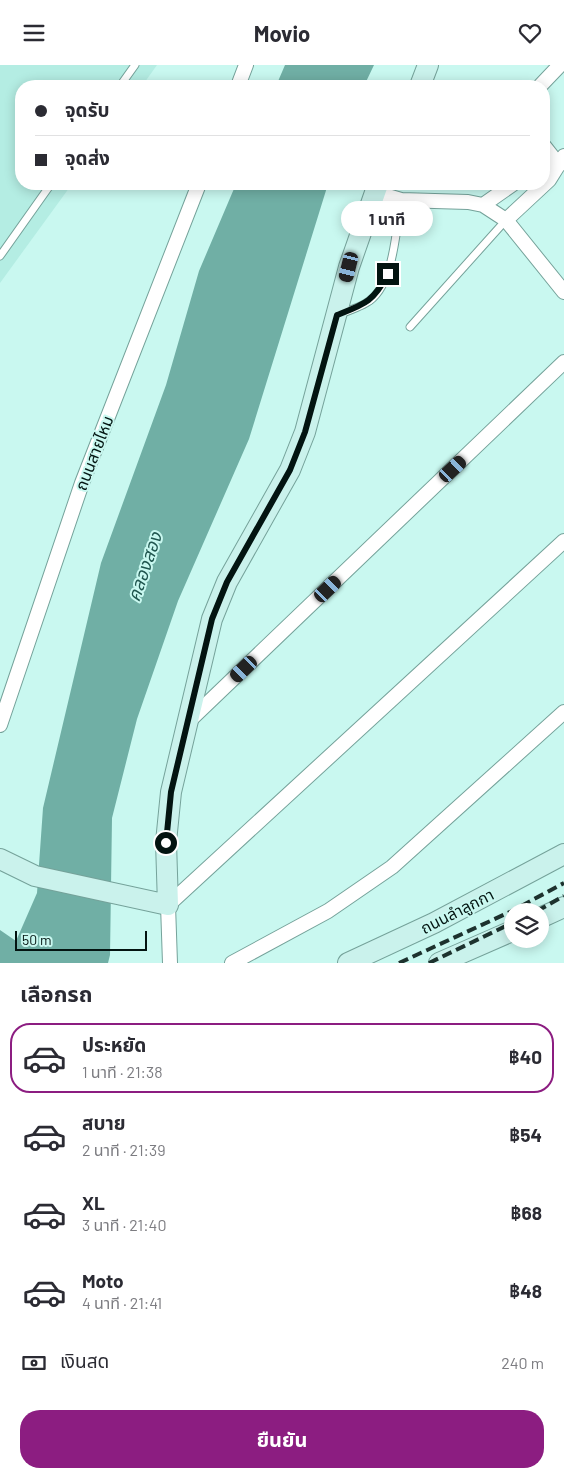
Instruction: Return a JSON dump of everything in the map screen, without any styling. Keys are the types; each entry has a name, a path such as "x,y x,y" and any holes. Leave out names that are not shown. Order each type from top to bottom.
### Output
{"street":[{"path":"240,80 246,65"},
{"path":"422,80 428,65"},
{"path":"546,80 560,65"},
{"path":"550,176 557,159"},
{"name":"ถนนสายไหม","path":"0,725 82,483 198,190"},
{"path":"170,963 166,843 171,792 212,619 227,582 290,470 305,432 349,267 375,190"},
{"path":"380,190 401,200 468,202 483,205 506,220 564,292"},
{"path":"483,205 504,190"},
{"path":"506,220 537,190"},
{"path":"188,722 564,362"},
{"path":"168,905 564,541"},
{"path":"232,963 328,911 392,867 564,712"},
{"name":"ถนนลำลูกกา","path":"348,963 442,919 564,853"},
{"path":"0,859 35,876 168,905"},
{"path":"549,914 564,907"},
{"path":"439,963 452,959 504,935"}],"lane":[{"path":"124,80 135,65"},
{"path":"0,256 47,190"},
{"path":"337,315 367,303 380,289 388,274 401,200"},
{"path":"410,327 506,220"}],"shaded area":[{"path":"0,65 157,65 146,80 15,80 15,190 68,190 0,283"}],"water":[{"path":"285,65 374,65 367,80 279,80"},
{"name":"คลองสอง","path":"233,190 326,190 249,439 178,601 137,719 112,818 110,955 108,963 0,963 0,930 16,941 37,893 43,808 101,563 166,385 199,271"}],"railway":[{"path":"399,963 512,911 564,883"},
{"path":"549,904 564,896"},
{"path":"429,963 504,927"}],"route":[{"path":"166,843 171,792 212,619 227,582 290,470 305,432 337,315 367,303 380,289 388,274"}]}
